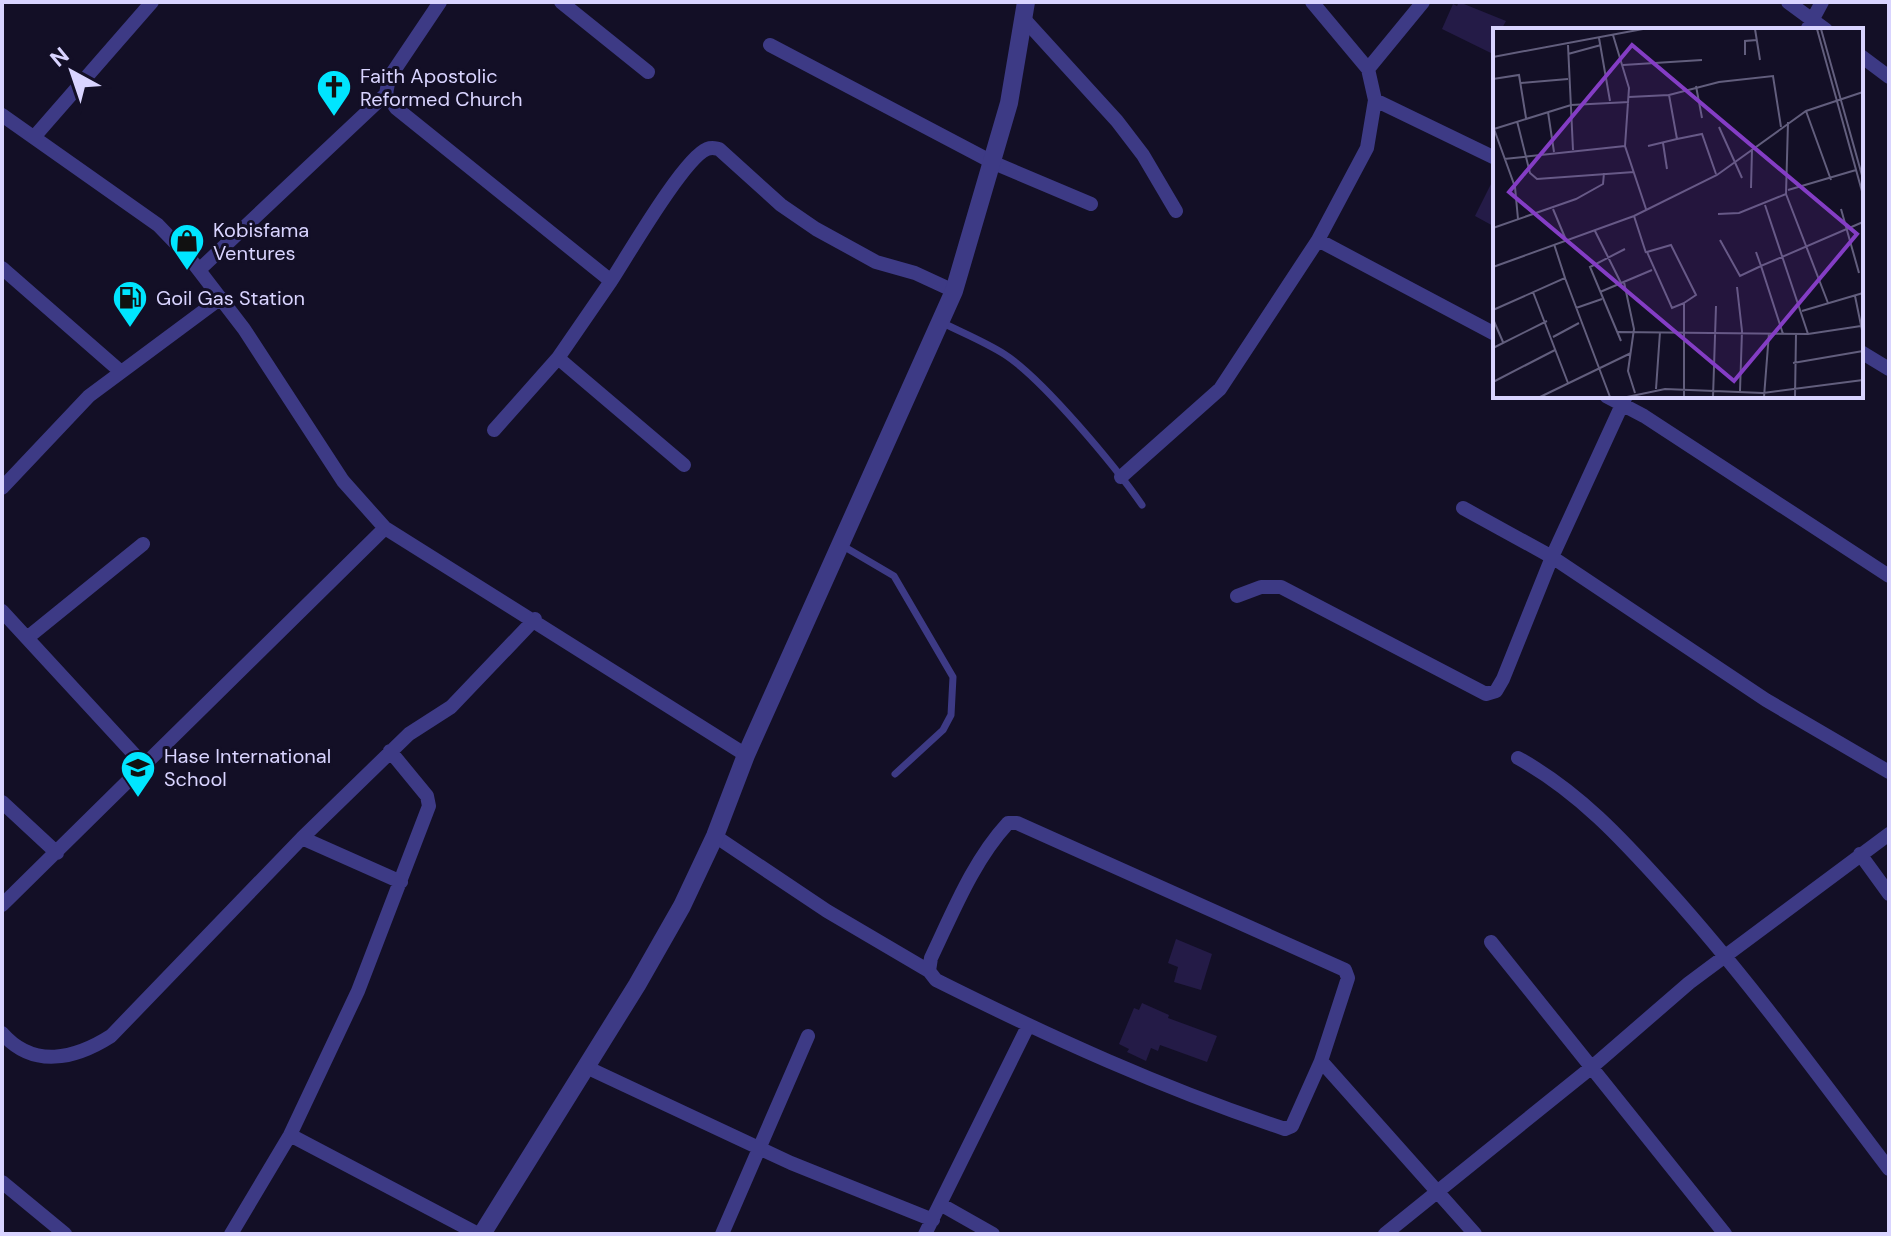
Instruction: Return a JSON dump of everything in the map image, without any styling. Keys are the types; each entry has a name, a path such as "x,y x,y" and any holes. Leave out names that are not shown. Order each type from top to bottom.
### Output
{"street":[{"path":"35,136 152,2"},
{"path":"199,270 386,94 389,78 440,2"},
{"path":"561,2 648,72"},
{"path":"1121,477 1220,389 1318,240 1367,148 1375,100 1368,69 1312,2"},
{"path":"1368,69 1423,2"},
{"path":"1788,2 1810,25 1822,2"},
{"path":"290,1135 480,1234 586,1067 682,906 715,836 746,755 954,291 994,163 1009,103 1025,10"},
{"path":"1025,10 1143,155 1176,211"},
{"path":"770,45 994,163 1091,204"},
{"path":"1863,58 1889,77"},
{"path":"386,94 396,108 611,281"},
{"path":"1375,100 1493,157"},
{"path":"2,115 158,225 221,298 343,481 385,528 535,619 746,755"},
{"path":"494,430 558,358 682,174 705,149 719,149 781,205 816,229 876,262 915,273 954,291"},
{"path":"1318,240 1493,333"},
{"path":"2,268 120,371"},
{"path":"2,488 89,396 221,298"},
{"path":"1863,353 1889,369"},
{"path":"558,358 684,465"},
{"path":"1237,596 1261,587 1281,587 1486,694 1496,691 1552,557 1624,400 1889,576"},
{"path":"1463,508 1552,557 1766,700 1889,772"},
{"path":"2,905 385,528"},
{"path":"27,638 143,544"},
{"path":"2,611 143,764"},
{"path":"2,1033 22,1053 39,1056 81,1054 102,1042 135,1013 390,751 422,724 451,707 535,619"},
{"path":"231,1234 290,1135 358,991 429,806 427,796 390,751"},
{"path":"1518,758 1555,779 1612,828 1726,955 1889,1169"},
{"path":"2,802 57,853"},
{"path":"715,836 827,911 929,971 936,980 1028,1026 1202,1102 1285,1129 1292,1126 1321,1061 1348,978 1345,970 1017,823 1008,823 1001,831 969,879 931,958 929,971"},
{"path":"1385,1234 1437,1188 1592,1067 1726,955 1889,834"},
{"path":"302,838 401,882"},
{"path":"1860,854 1889,894"},
{"path":"1491,942 1725,1234"},
{"path":"925,1234 1028,1026"},
{"path":"722,1234 808,1036"},
{"path":"1321,1061 1475,1234"},
{"path":"586,1067 760,1149 933,1220"},
{"path":"5,1188 65,1234"},
{"path":"940,1204 993,1234"}],"lane":[{"path":"941,322 1014,362 1073,421 1142,505"},
{"path":"841,545 894,576 953,677 951,715 943,730 895,774"}],"building":[{"path":"1459,2 1506,21 1502,28 1493,28 1493,54 1442,29 1453,4 1457,6"},
{"path":"1493,180 1493,226 1475,216"},
{"path":"1176,939 1212,954 1201,990 1174,982 1178,967 1168,963"},
{"path":"1142,1003 1169,1015 1168,1018 1217,1036 1207,1062 1160,1045 1158,1051 1151,1048 1146,1061 1127,1052 1129,1049 1119,1044 1134,1008 1139,1010"}],"place":[{"name":"Faith Apostolic Reformed Church","path":"334,118"},
{"name":"Kobisfama Ventures","path":"187,272"},
{"name":"Goil Gas Station","path":"130,329"},
{"name":"Hase International School","path":"138,799"}]}
